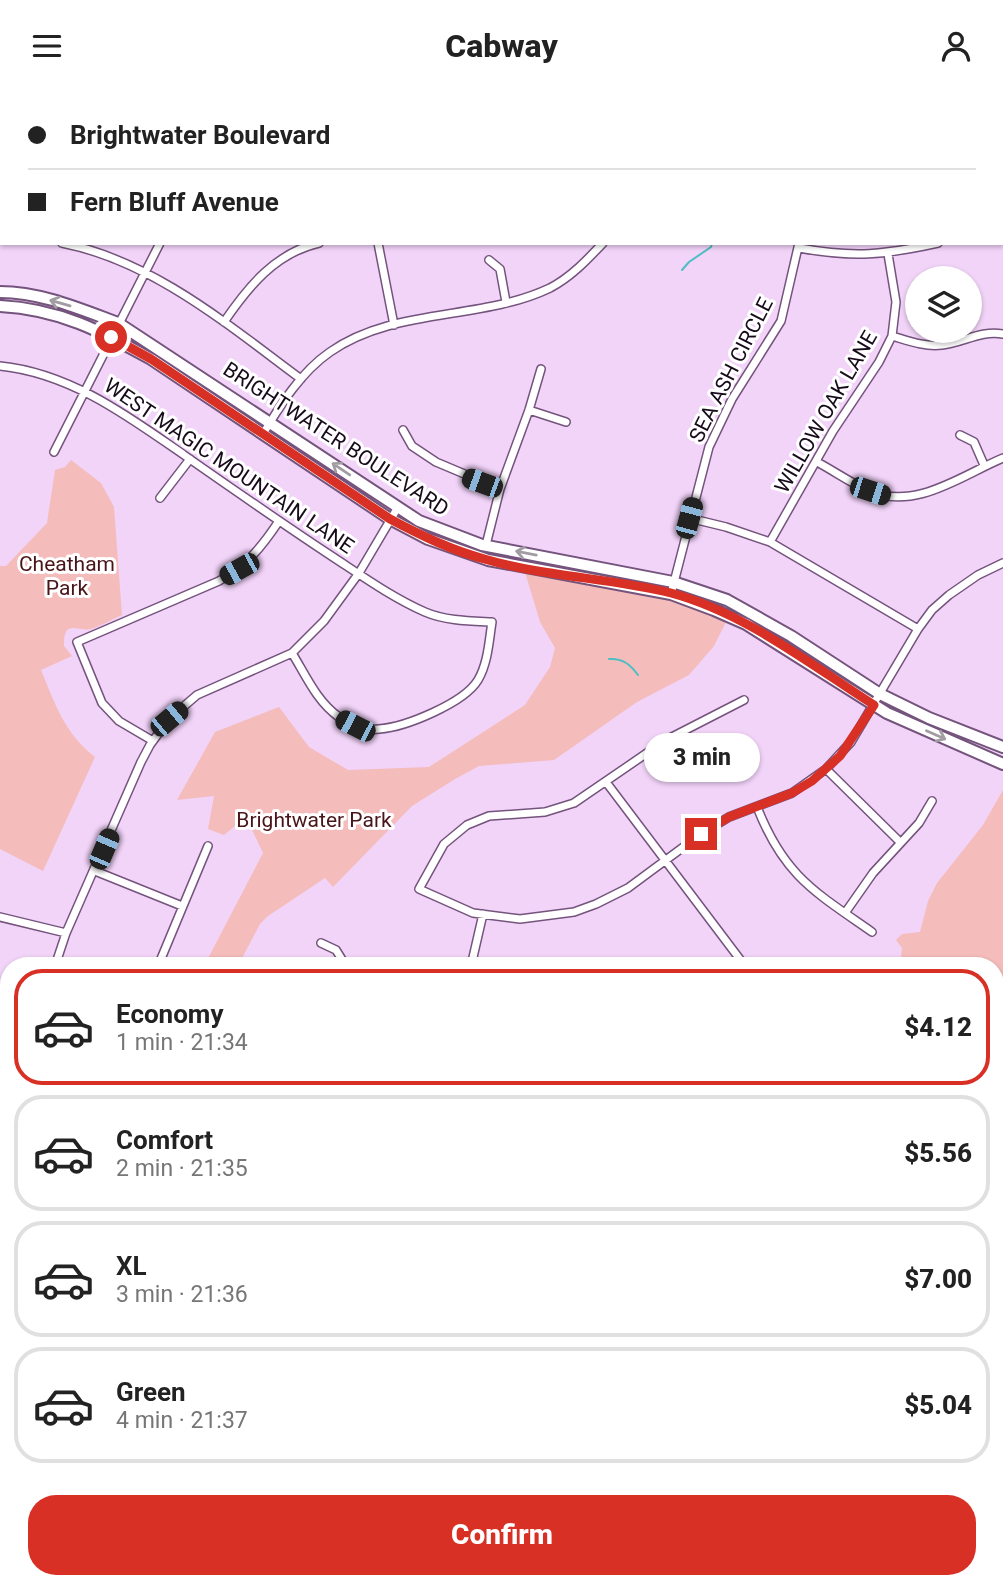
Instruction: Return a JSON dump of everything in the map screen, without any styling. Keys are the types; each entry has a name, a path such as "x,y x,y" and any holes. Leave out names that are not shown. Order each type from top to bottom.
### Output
{"street":[{"path":"69,245 117,259 144,272 224,322 301,379"},
{"path":"54,452 159,245"},
{"path":"224,322 248,287 262,274 310,245"},
{"path":"378,245 394,325"},
{"path":"263,434 301,379 331,351 368,333 394,325 506,302 551,287 577,270 601,245"},
{"path":"799,246 845,255 888,254 929,245"},
{"name":"SEA ASH CIRCLE","path":"672,588 689,518 715,433 732,399 781,321 799,246"},
{"name":"WILLOW OAK LANE","path":"770,542 833,431 879,362 892,335 896,302 888,254"},
{"path":"489,260 500,269 506,302"},
{"name":"BRIGHTWATER BOULEVARD","path":"0,292 42,297 118,323 419,521 486,545 727,600 791,636 880,694 929,718 1003,747"},
{"name":"BRIGHTWATER BOULEVARD","path":"0,306 64,316 111,337 151,359 390,519 428,540 488,560 672,588 746,624 887,713 1003,764"},
{"path":"892,335 922,345 945,345 972,336 1003,334"},
{"name":"WEST MAGIC MOUNTAIN LANE","path":"0,366 48,375 129,417 279,521 425,612 450,619 492,622 484,665 477,681 465,694 399,726 376,730 355,726 340,719 326,706 292,653"},
{"path":"486,545 500,489 541,369"},
{"path":"529,409 566,422"},
{"path":"403,430 412,446 436,462 500,489"},
{"path":"960,435 974,442 985,465"},
{"path":"817,462 870,491 884,496 908,497 931,492 1003,458"},
{"path":"160,498 190,459"},
{"path":"58,957 141,762 169,719 197,695 292,653 324,621 359,573 398,507"},
{"path":"689,518 770,542 918,629"},
{"path":"153,741 119,721 102,703 77,642 219,581 239,569 261,549 279,521"},
{"path":"744,701 666,740 580,800 563,808 545,812 489,815 467,825 444,844 419,889 457,907 520,919 574,912 628,888 701,834 729,817 802,787 827,769 851,742 918,629 938,604 978,575 1003,563"},
{"path":"827,769 901,842"},
{"path":"606,782 738,957"},
{"path":"845,913 862,886 919,823 932,801"},
{"path":"757,807 774,844 798,876 813,892 872,932"},
{"path":"162,957 208,846"},
{"path":"94,871 183,906"},
{"path":"473,957 483,914"},
{"path":"0,917 66,933"},
{"path":"321,943 336,950 340,957"}],"green space":[{"name":"Cheatham Park","path":"71,460 101,483 114,507 122,615 91,629 69,629 64,637 64,646 72,656 41,670 68,728 95,757 43,871 0,849 0,566 6,566 47,523 55,470 65,467"},
{"name":"Brightwater Park","path":"525,572 678,601 727,620 714,646 689,675 637,702 554,760 479,766 455,779 412,806 333,887 325,878 268,916 260,924 243,957 209,957 263,853 246,817 224,835 208,829 214,796 177,800 215,732 279,707 309,747 348,770 429,767 525,705 550,667 555,648 540,622"},
{"path":"1003,790 1003,957 901,957 902,948 896,940 902,934 920,932 928,901 937,883 983,825"}],"waterway":[{"path":"682,270 712,245"},
{"path":"609,659 625,663 638,675"}],"route":[{"path":"111,337 151,359 390,519 428,540 488,560 671,594 715,610 746,624 874,705 840,756 812,781 792,793 729,817 701,834"}]}
